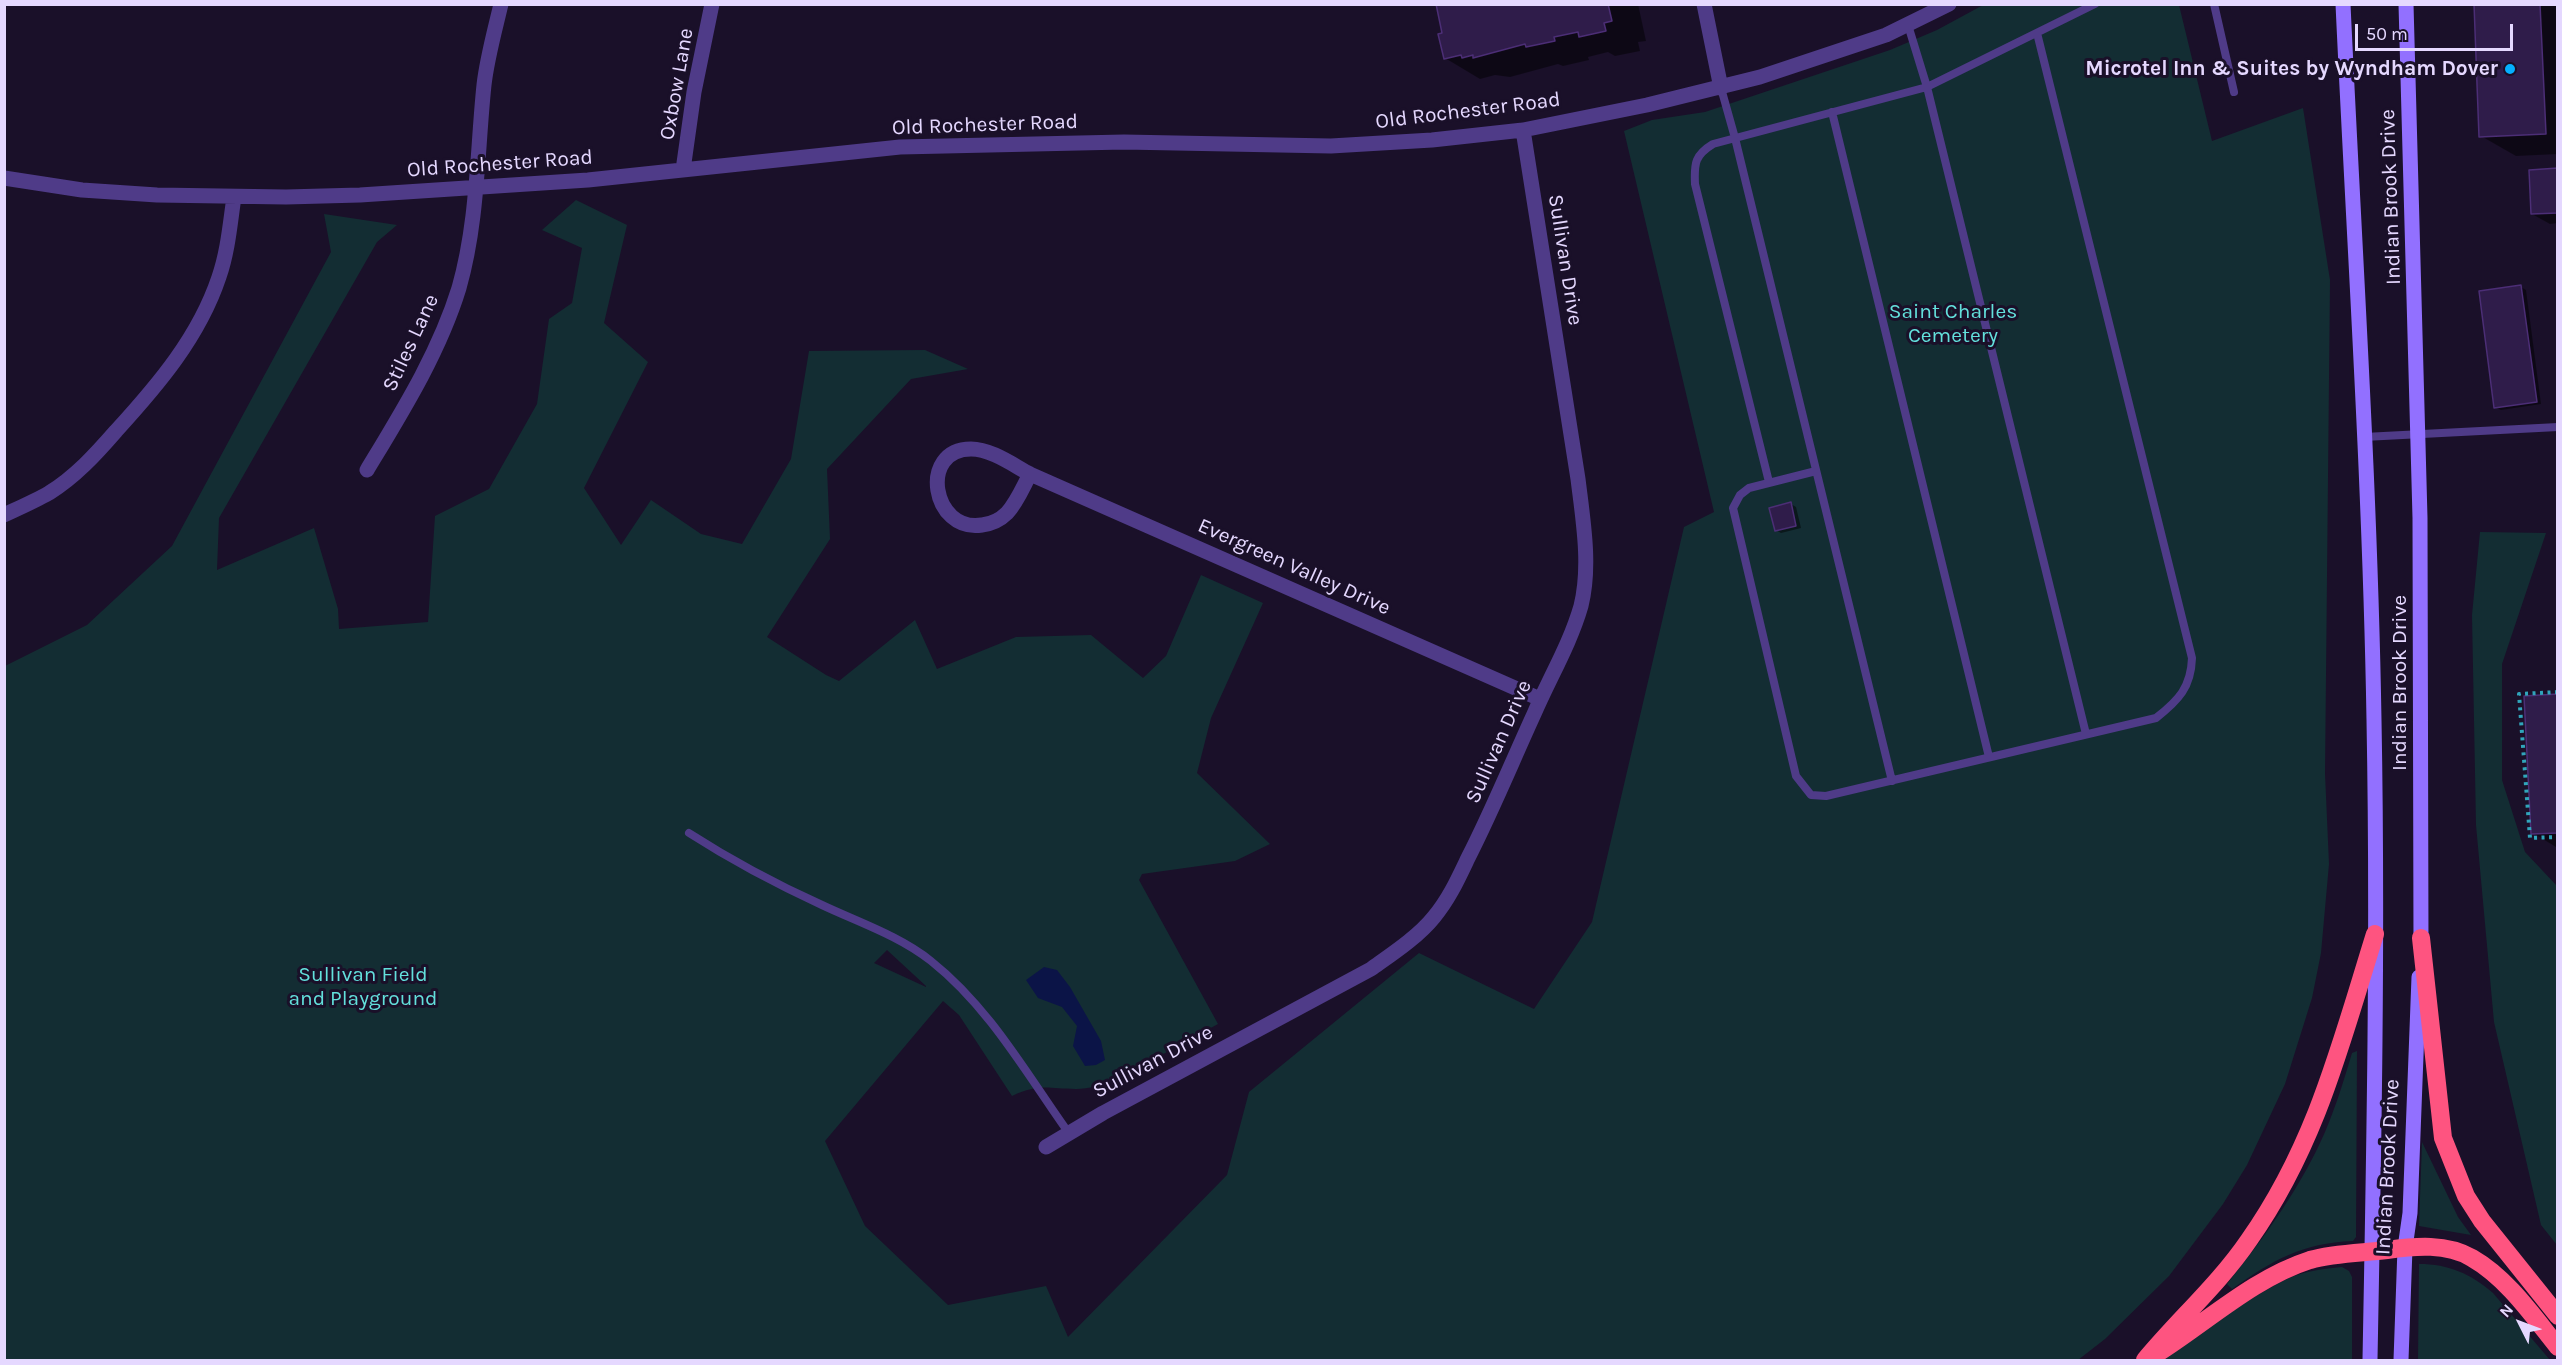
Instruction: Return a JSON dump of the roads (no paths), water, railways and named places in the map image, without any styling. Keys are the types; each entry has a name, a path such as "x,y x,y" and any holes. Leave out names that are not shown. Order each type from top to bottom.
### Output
{"highway":[{"path":"2146,1360 2173,1326 2225,1272 2253,1234 2288,1179 2304,1146 2331,1077 2375,934"},
{"path":"2421,938 2443,1138 2466,1196 2482,1221 2558,1316"},
{"path":"2146,1360 2271,1277 2311,1260 2424,1246 2452,1250 2471,1257 2497,1277 2558,1347"}],"main road":[{"name":"Indian Brook Drive","path":"2343,4 2364,437 2374,711 2375,934 2370,1360"},
{"name":"Indian Brook Drive","path":"2401,1360 2405,1248 2410,1213 2421,938 2418,435 2406,4"}],"street":[{"path":"476,188 484,84 501,4"},
{"name":"Oxbow Lane","path":"683,170 694,92 712,4"},
{"path":"1704,4 1721,88"},
{"name":"Old Rochester Road","path":"4,178 82,190 157,195 234,197 350,195 476,188 683,170 900,147 1124,142 1331,146 1394,144 1523,130 1721,88 1808,63 1908,25 1949,4"},
{"name":"Sullivan Drive","path":"1046,1147 1068,1132 1371,969 1393,954 1432,919 1448,898 1481,833 1540,699 1565,652 1581,605 1585,580 1584,529 1523,130"},
{"name":"Stiles Lane","path":"368,471 443,333 459,287 471,231 476,188"},
{"path":"4,514 51,492 90,461 140,406 186,346 219,279 226,255 234,197"},
{"name":"Evergreen Valley Drive","path":"1030,474 1014,504 1005,515 993,523 979,526 965,524 953,518 943,507 938,494 937,480 941,466 948,456 959,450 982,450 1030,474 1540,699"}],"lane":[{"path":"1769,482 1695,184 1694,168 1700,152 1713,144 1927,87 2095,4"},
{"path":"2214,4 2234,92"},
{"path":"1908,25 1927,87 2086,734"},
{"path":"1816,471 1749,488 1740,495 1733,508 1796,776 1811,795 1826,796 2156,718 2182,693 2191,677 2192,658 2037,33"},
{"path":"1721,88 1892,781"},
{"path":"1832,112 1989,757"},
{"path":"2364,437 2558,427"},
{"path":"689,833 729,858 887,935 930,960 967,993 983,1012 1068,1132"}],"place":[{"name":"Microtel Inn & Suites by Wyndham Dover","path":"2510,69"}],"park label":[{"name":"Saint Charles Cemetery","path":"1953,324"},
{"name":"Sullivan Field and Playground","path":"363,987"}]}
